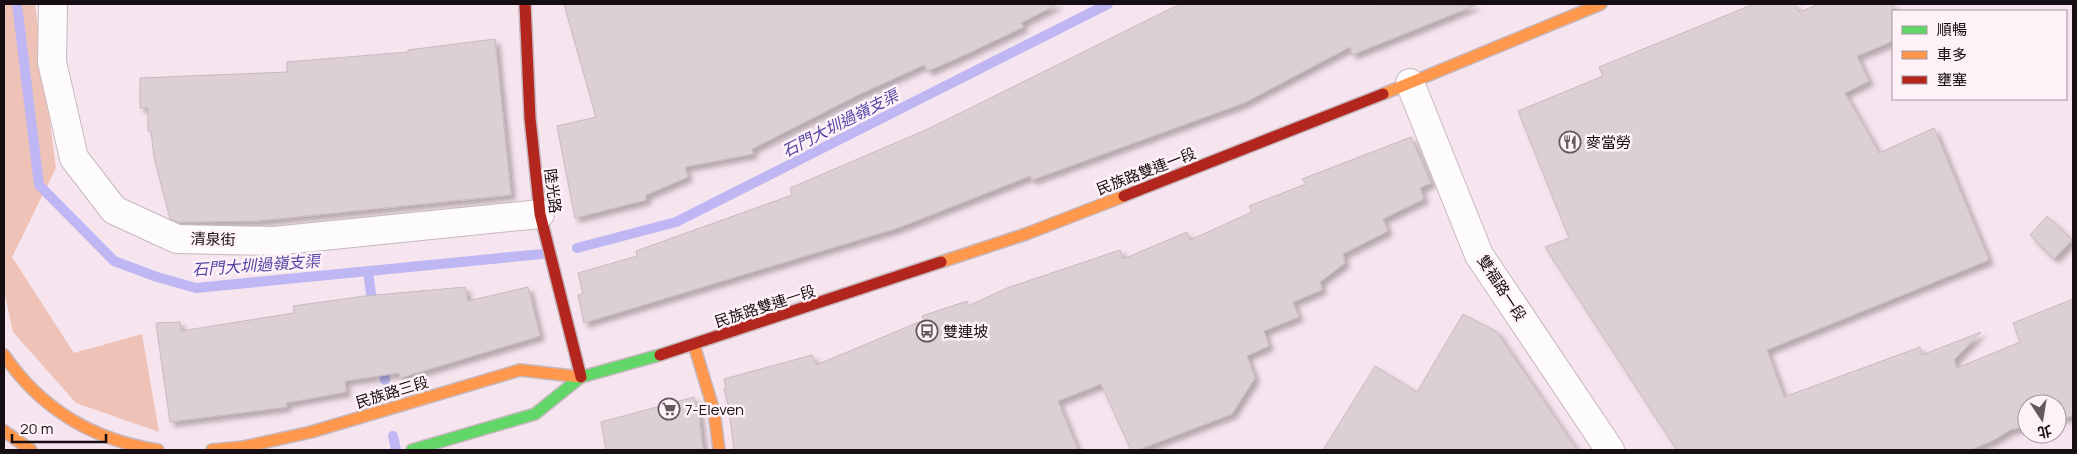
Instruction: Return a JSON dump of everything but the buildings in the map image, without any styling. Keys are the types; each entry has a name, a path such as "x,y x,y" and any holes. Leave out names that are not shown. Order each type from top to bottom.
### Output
{"main road":[{"name":"陸光路","path":"525,4 530,118 540,214 581,377"},
{"name":"民族路雙連一段","path":"694,345 1026,234 1410,83 1601,4"},
{"name":"民族路三段","path":"212,450 243,447 310,432 520,370 581,377 694,345"},
{"path":"694,345 714,411 719,450"},
{"path":"4,355 26,386 52,407 113,439 139,448 158,450"},
{"name":"民族路三段","path":"415,450 535,414 581,377"},
{"path":"4,431 31,450"}],"street":[{"name":"清泉街","path":"53,4 52,62 74,158 114,210 176,239 274,241 540,214"},
{"name":"雙福路一段","path":"1410,83 1479,254 1610,450"}],"shaded area":[{"path":"4,4 35,4 56,168 12,257 74,353 142,334 159,432 76,403 13,332 4,291"}],"waterway":[{"name":"石門大圳過嶺支渠","path":"17,4 39,185 114,261 157,277 196,288 542,254"},
{"name":"石門大圳過嶺支渠","path":"577,248 676,222 1108,4"},
{"path":"368,272 373,308"},
{"path":"382,362 385,380"},
{"path":"393,436 396,450"}],"traffic: fast":[{"path":"412,450 535,414 581,377 660,355"}],"traffic: slow":[{"path":"1383,94 1601,4"},
{"path":"941,262 1026,234 1124,196"},
{"path":"694,345 714,411 719,450"},
{"path":"4,355 35,391 70,419 112,439 158,450"},
{"path":"212,450 243,447 311,432 520,370 581,377"},
{"path":"4,431 31,450"}],"traffic: jam":[{"path":"525,4 530,118 540,214 581,377"},
{"path":"1124,196 1383,94"},
{"path":"660,355 941,262"}],"place":[{"name":"麥當勞","path":"1570,142"},
{"name":"雙連坡","path":"927,331"},
{"name":"7-Eleven","path":"669,409"}]}
